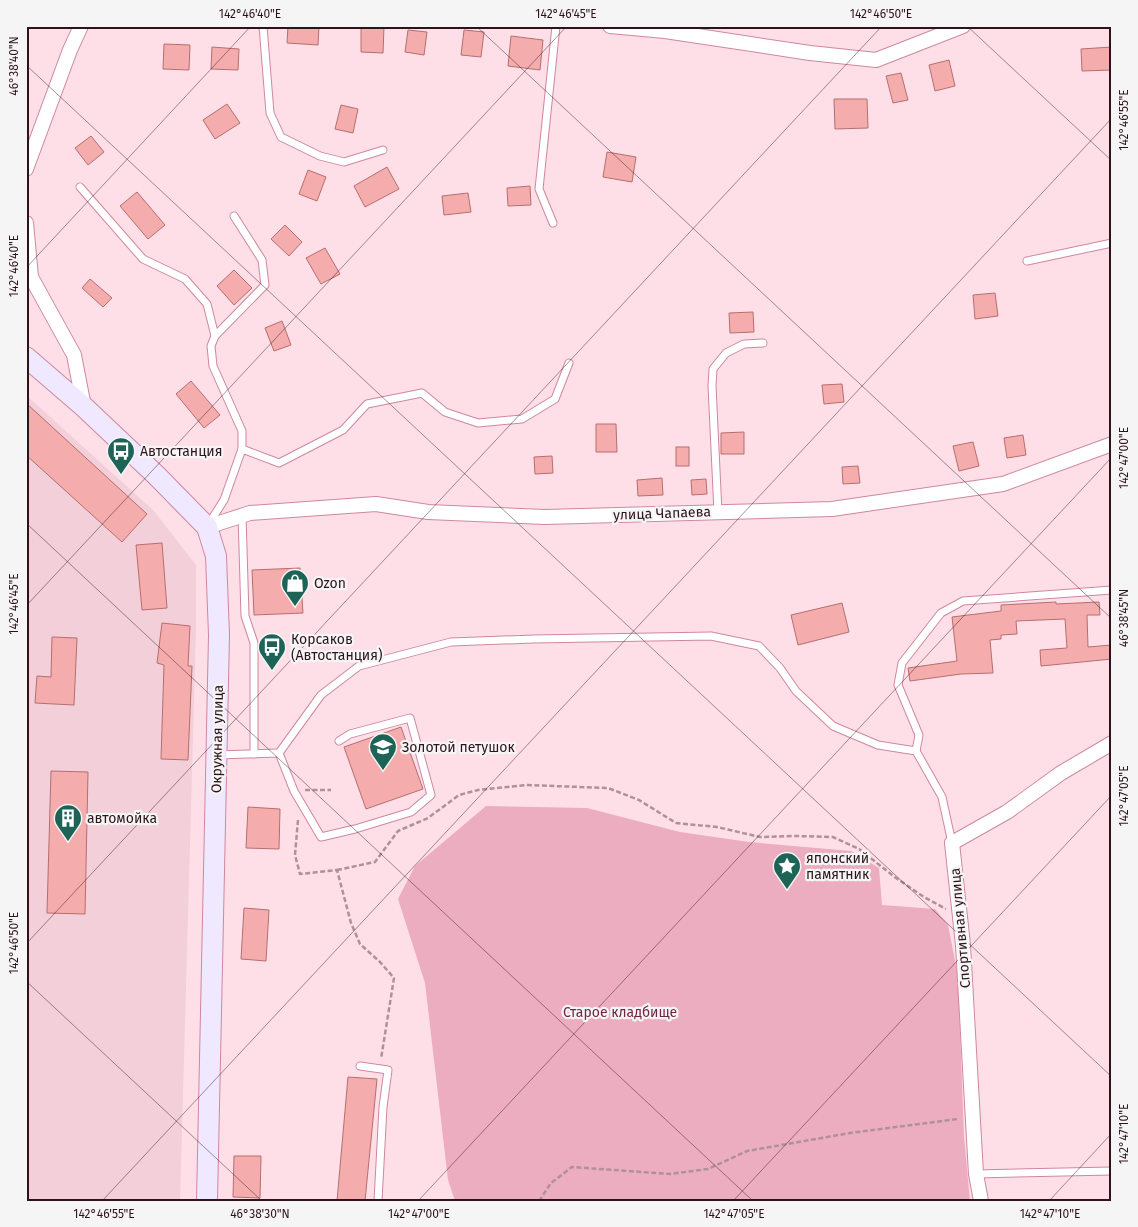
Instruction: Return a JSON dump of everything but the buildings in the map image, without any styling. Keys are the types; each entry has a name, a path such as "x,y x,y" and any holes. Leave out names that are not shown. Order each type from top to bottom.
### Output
{"main road":[{"name":"Окружная улица","path":"26,357 84,407 170,488 207,528 216,556 220,635 207,1201"}],"street":[{"path":"26,169 70,50 81,26"},
{"path":"610,26 665,31 810,53 876,60 964,26"},
{"path":"26,223 31,277 74,355 84,407"},
{"name":"улица Чапаева","path":"207,528 250,513 376,504 428,512 546,517 832,509 1003,484 1112,444"},
{"path":"952,843 1007,812 1061,773 1112,743"},
{"name":"Спортивная улица","path":"952,843 963,945 976,1174 981,1201"}],"lane":[{"path":"263,26 270,113 280,137 320,156 344,162 383,150"},
{"path":"553,223 539,189 556,26"},
{"path":"80,187 144,259 185,279 207,304 215,336"},
{"path":"207,528 224,500 242,449 242,431 213,366 211,346 215,336 265,285 262,260 234,216"},
{"path":"1028,261 1112,243"},
{"path":"718,512 712,386 713,370 726,353 744,344 763,343"},
{"path":"242,449 279,463 343,430 367,404 422,393 445,412 478,423 522,419 555,399 569,363"},
{"path":"242,515 245,616 254,643 254,754"},
{"path":"952,843 942,797 916,751 919,735 898,685 902,663 941,613 963,601 1112,590"},
{"path":"279,753 321,695 359,666 368,663 451,642 711,636 759,646 780,668 796,691 833,726 878,745 916,751"},
{"path":"279,753 294,790 321,837 411,812 431,796 410,718 350,734 339,741"},
{"path":"217,755 279,753"},
{"path":"360,1066 388,1070 383,1107 378,1201"},
{"path":"976,1174 1112,1171"}],"path":[{"path":"331,790 294,790 298,822 295,855 300,874 337,870 375,862 398,831 428,818 459,795 478,790 526,785 608,788 640,800 676,823 716,828 760,837 833,837 859,849 924,897 960,917"},
{"path":"337,870 351,923 360,944 394,978 381,1063"},
{"path":"539,1201 551,1183 572,1167 670,1174 708,1169 747,1151 850,1133 972,1117"}],"shaded area":[{"path":"26,395 154,511 196,565 196,630 180,1201 26,1201"}],"green space":[{"name":"Старое кладбище","path":"486,806 587,808 680,832 749,842 851,851 879,868 882,905 935,909 948,925 958,976 964,1136 970,1201 455,1201 448,1180 425,983 398,899 415,866"}],"place":[{"name":"Автостанция","path":"121,475"},
{"name":"Ozon","path":"295,607"},
{"name":"Корсаков (Автостанция)","path":"272,671"},
{"name":"Золотой петушок","path":"383,771"},
{"name":"автомойка","path":"68,842"},
{"name":"японский памятник","path":"787,890"}]}
